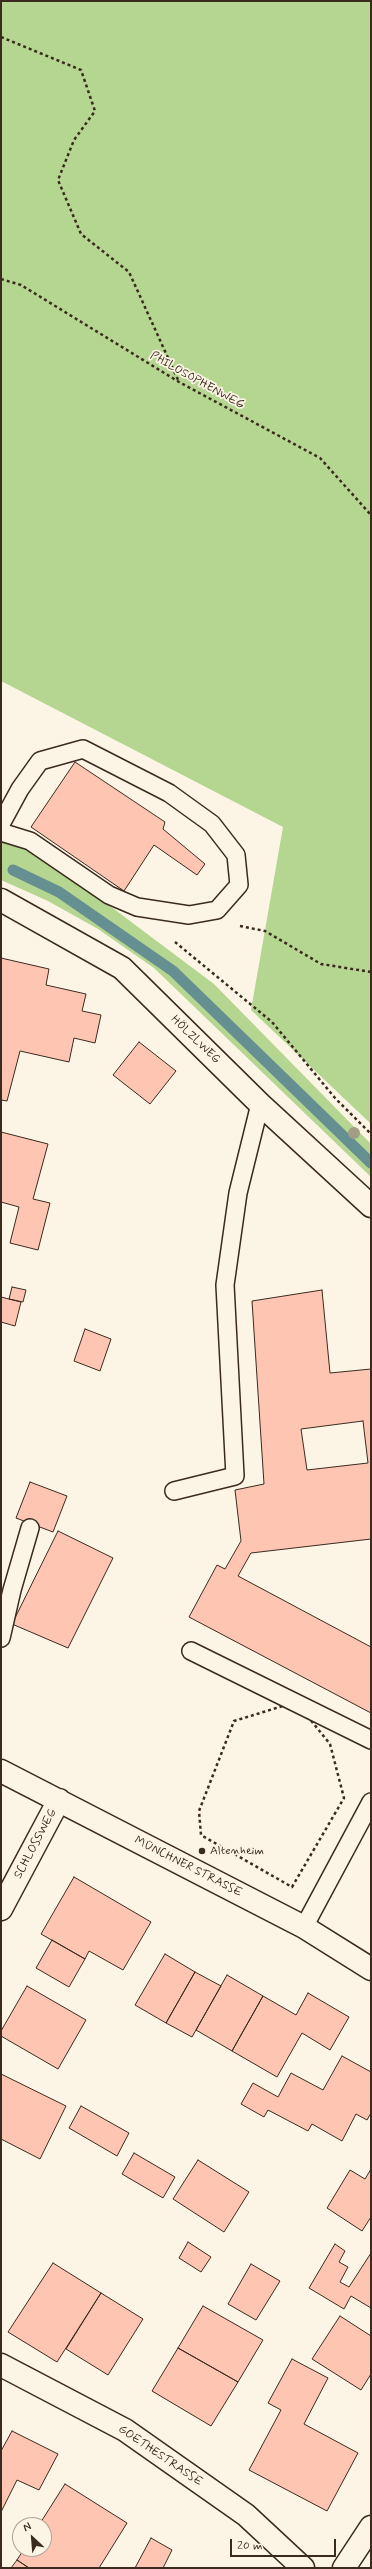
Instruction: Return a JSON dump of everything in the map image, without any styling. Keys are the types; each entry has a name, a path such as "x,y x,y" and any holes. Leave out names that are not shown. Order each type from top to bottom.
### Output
{"street":[{"name":"HÖLZLWEG","path":"1,900 122,968 260,1104 371,1206"},
{"name":"MÜNCHNER STRASSE","path":"1,1770 304,1927 371,1970"},
{"name":"SCHLOSSWEG","path":"1,1910 60,1800"},
{"name":"GOETHESTRASSE","path":"1,2365 125,2430 246,2515 303,2568"},
{"path":"344,2568 371,2527"}],"lane":[{"path":"1,824 20,789 40,761 83,749 169,793 212,824 236,855 239,885 217,910 189,915 143,908 109,895 30,841 1,832"},
{"path":"174,1491 235,1476 225,1285 238,1193 260,1104"},
{"path":"1,1638 12,1590 30,1528"},
{"path":"191,1651 371,1740"},
{"path":"304,1927 371,1802"}],"path":[{"path":"1,37 81,70 95,111 74,140 58,180 82,234 129,272 179,382"},
{"name":"PHILOSOPHENWEG","path":"1,279 21,285 179,382 320,458 371,515"},
{"path":"143,908 173,940 272,1022 335,1098 371,1134"},
{"path":"235,924 265,931 321,964 371,972"},
{"path":"296,1702 330,1744 344,1798 292,1887 201,1835 199,1811 234,1721 296,1702"}],"green space":[{"path":"1,1 371,1 371,1124 251,1010 283,827 1,681"},
{"path":"1,839 10,840 31,852 102,900 214,984 371,1144 371,1177 154,968 98,929 48,901 1,880"}],"building":[{"path":"75,762 165,822 163,829 205,864 197,875 154,845 124,891 31,827"},
{"path":"1,958 49,969 46,985 86,994 82,1011 101,1015 95,1043 74,1038 69,1062 20,1051 7,1101 1,1100"},
{"path":"139,1042 176,1071 150,1104 113,1075"},
{"path":"1,1132 48,1144 33,1199 50,1203 38,1250 10,1243 19,1207 1,1202"},
{"path":"12,1287 26,1290 23,1302 9,1299"},
{"path":"322,1290 330,1373 371,1369 371,1539 251,1553 238,1576 371,1647 371,1713 189,1617 217,1565 225,1569 241,1541 235,1490 264,1484 252,1301","holes":["363,1421 368,1463 307,1470 301,1429"]},
{"path":"1,1297 21,1302 15,1326 1,1322"},
{"path":"85,1329 111,1339 100,1371 74,1361"},
{"path":"30,1482 67,1496 53,1532 16,1518"},
{"path":"58,1531 113,1558 68,1648 12,1624"},
{"path":"74,1877 151,1922 123,1970 89,1951 85,1959 41,1934"},
{"path":"52,1940 85,1959 69,1987 36,1968"},
{"path":"165,1954 195,1972 166,2023 135,2005"},
{"path":"195,1972 221,1986 192,2037 166,2023"},
{"path":"227,1975 263,1996 232,2051 196,2030"},
{"path":"27,1986 86,2020 58,2069 1,2036 1,2031"},
{"path":"308,1993 349,2017 330,2050 302,2033 277,2077 232,2051 263,1996 296,2015"},
{"path":"342,2056 371,2072 371,2113 367,2120 356,2114 342,2141 312,2124 308,2131 268,2110 264,2117 241,2104 253,2083 278,2097 291,2073 323,2090"},
{"path":"1,2074 66,2106 40,2159 1,2139"},
{"path":"81,2106 129,2133 117,2156 69,2128"},
{"path":"134,2153 175,2177 163,2198 122,2174"},
{"path":"198,2160 249,2192 224,2232 173,2199"},
{"path":"371,2169 371,2217 362,2231 327,2208 350,2170 365,2179"},
{"path":"188,2242 211,2257 201,2272 179,2258"},
{"path":"335,2244 345,2251 339,2262 348,2267 340,2282 349,2287 371,2253 371,2308 351,2296 344,2309 309,2288"},
{"path":"53,2263 101,2293 57,2362 8,2332"},
{"path":"251,2264 280,2281 256,2320 228,2304"},
{"path":"101,2293 143,2319 108,2375 66,2349"},
{"path":"203,2306 263,2340 238,2382 178,2348"},
{"path":"340,2316 371,2336 371,2374 361,2390 312,2359"},
{"path":"178,2348 238,2382 211,2426 152,2391"},
{"path":"292,2359 328,2378 304,2424 358,2453 327,2511 249,2470 281,2410 268,2403"},
{"path":"12,2431 58,2454 39,2490 17,2480 1,2512 1,2451"},
{"path":"65,2484 127,2523 99,2568 29,2568 17,2560 19,2557 52,2557 52,2517 44,2517"},
{"path":"151,2538 172,2550 163,2568 135,2568"},
{"path":"17,2560 29,2568 11,2568"}],"waterway":[{"path":"13,870 59,892 173,971 371,1163"}],"place":[{"name":"Altenheim","path":"202,1851"}]}
